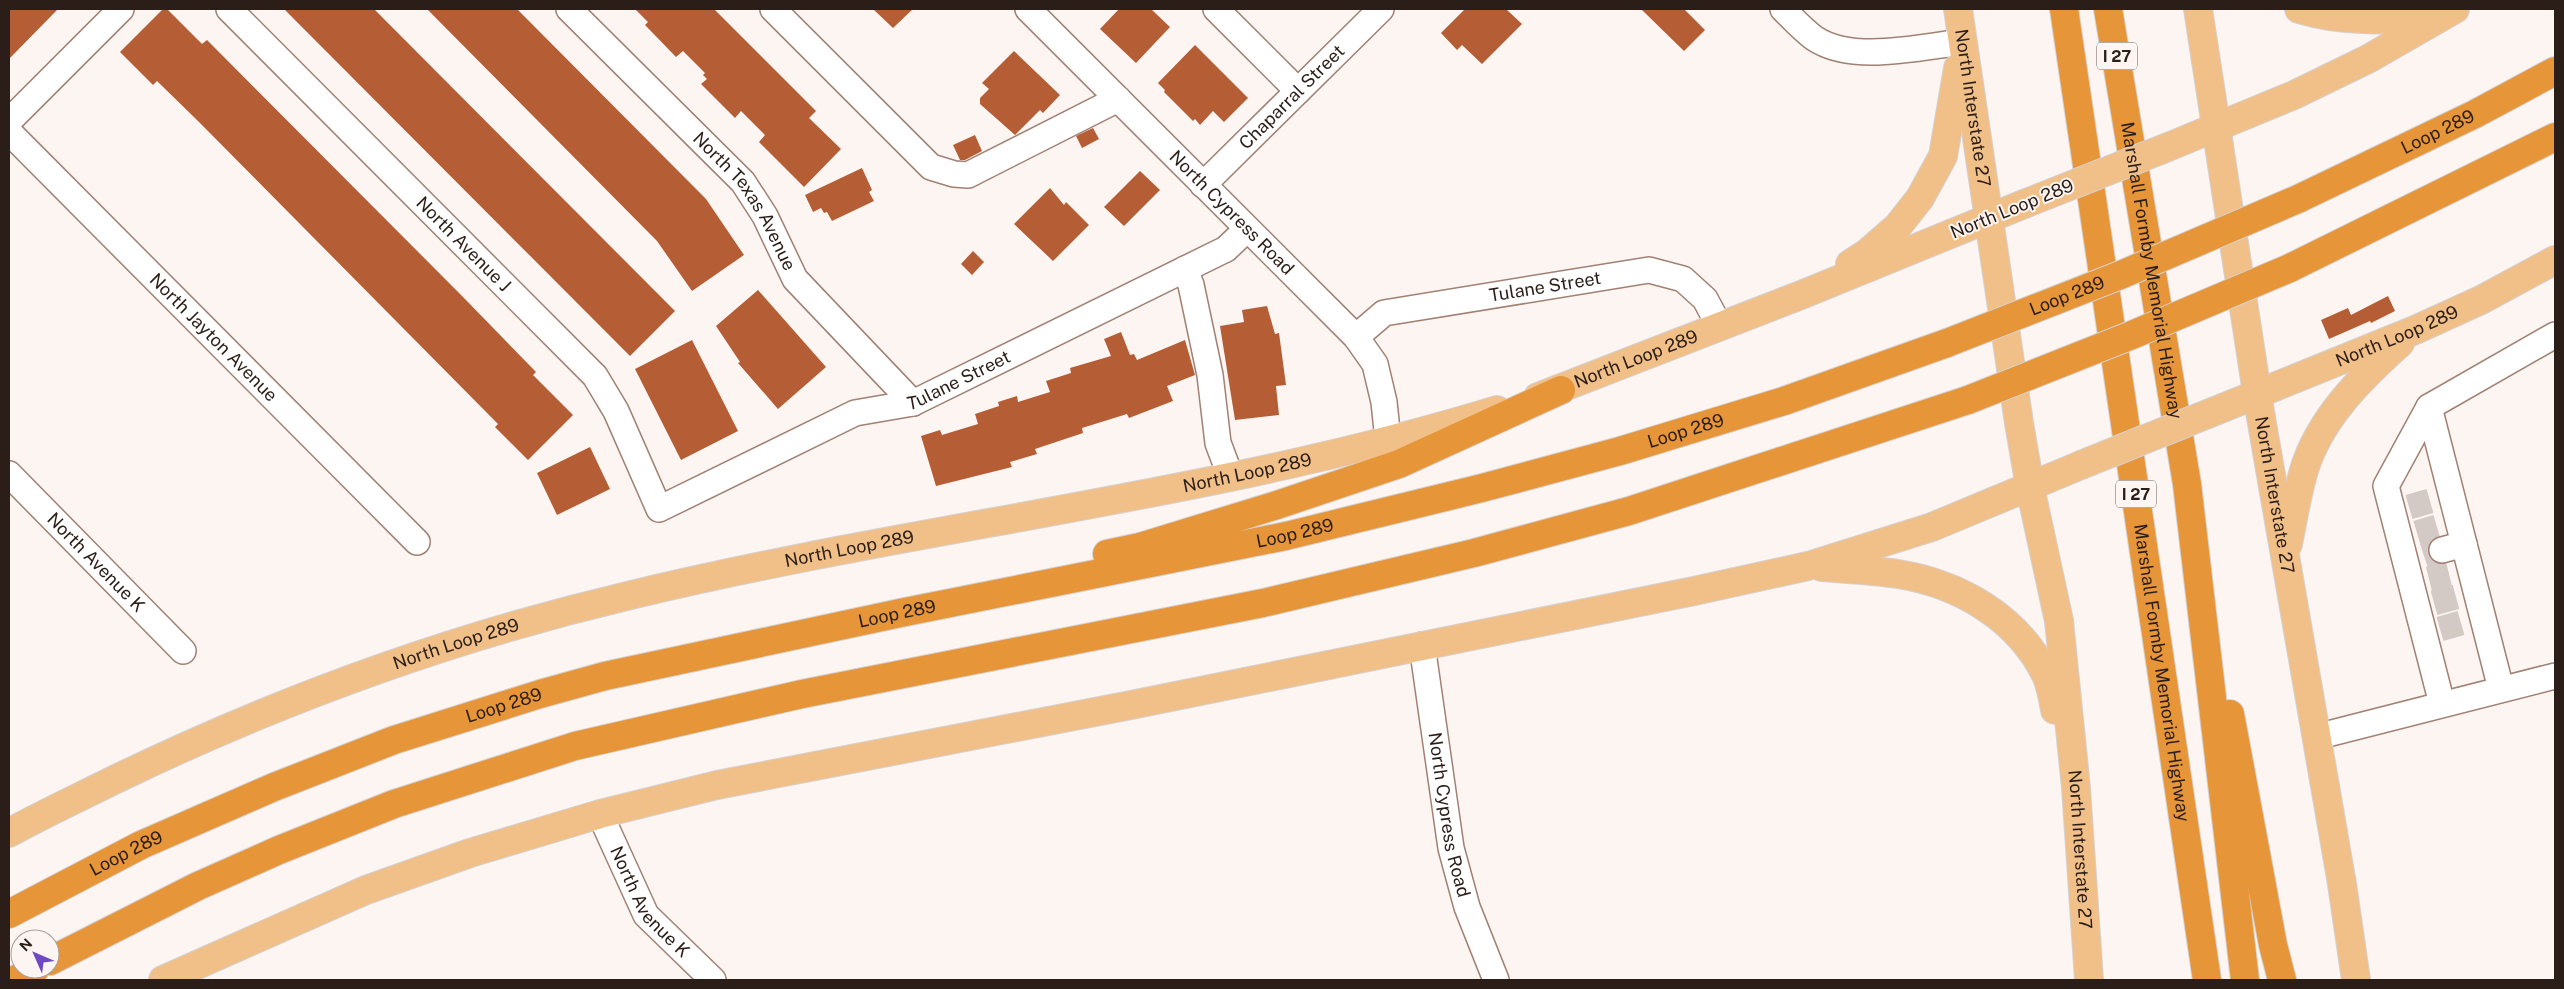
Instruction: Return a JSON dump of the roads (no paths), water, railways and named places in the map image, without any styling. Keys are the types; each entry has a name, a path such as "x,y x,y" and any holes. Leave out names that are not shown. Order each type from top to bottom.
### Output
{"highway":[{"name":"Marshall Formby Memorial Highway","path":"2064,9 2206,978"},
{"name":"Marshall Formby Memorial Highway","path":"2108,9 2187,484 2245,980"},
{"name":"Loop 289","path":"9,914 141,845 204,816 394,740 606,676 905,612 1286,536 1482,488 1620,451 1775,404 1947,343 2123,274 2298,199 2475,114 2555,71"},
{"path":"60,956 198,886 279,850 394,804 575,746 802,694 1253,605 1465,555 1629,511 1968,400 2132,335 2290,268 2555,137"},
{"path":"905,612 1043,567 1140,547 1277,505 1390,467 1561,390"},
{"path":"2187,484 2273,945 2282,980"}],"main road":[{"name":"North Interstate 27","path":"1958,9 1987,220 2030,487 2059,621 2076,788 2089,980"},
{"name":"North Interstate 27","path":"2198,9 2257,394 2356,980"},
{"path":"2299,9 2319,15 2387,20 2449,12"},
{"name":"North Loop 289","path":"9,833 179,749 272,708 479,636 626,596 797,559 1230,475 1388,440 1561,390 2294,95 2368,59 2449,12"},
{"path":"1801,295 1867,254 1898,226 1920,198 1943,156 1963,42"},
{"name":"North Loop 289","path":"163,980 254,938 366,890 470,852 600,814 717,785 1131,705 1694,591 1808,566 1932,527 2415,330 2481,300 2555,260"},
{"path":"2285,560 2304,468 2319,437 2335,410 2355,386 2415,330"},
{"path":"1808,566 1898,574 1936,583 1970,596 1997,615 2020,635 2047,677 2076,788 2108,980"}],"street":[{"path":"9,121 121,9"},
{"name":"North Avenue J","path":"229,9 595,376 616,411 659,508"},
{"name":"North Texas Avenue","path":"569,9 742,182 765,216 795,279 913,403"},
{"path":"774,9 931,167 954,174 968,175 1118,99"},
{"name":"North Cypress Road","path":"1028,9 1356,337 1375,364 1384,402 1388,440"},
{"path":"1216,9 1298,91"},
{"name":"Chaparral Street","path":"1203,185 1381,9"},
{"path":"1783,9 1814,38 1844,50 1876,52 1963,42"},
{"name":"North Jayton Avenue","path":"9,132 418,542"},
{"name":"Tulane Street","path":"659,508 855,413 913,403 1226,249 1247,229"},
{"path":"1185,269 1191,284 1210,375 1218,443 1230,475"},
{"name":"Tulane Street","path":"1356,337 1384,313 1650,270 1683,280 1704,299 1720,327"},
{"path":"2500,689 2452,626 2421,504 2386,486 2429,408 2555,335"},
{"path":"2429,408 2421,504 2452,626 2442,704"},
{"name":"North Avenue K","path":"9,474 183,651"},
{"name":"North Cypress Road","path":"1422,645 1451,848 1467,907 1496,980"},
{"path":"2316,737 2555,676"},
{"name":"North Avenue K","path":"600,814 646,915 713,980"}],"tunnel":[{"path":"2409,507 2430,501"},
{"path":"2417,533 2437,527"},
{"path":"2424,556 2442,550"},
{"path":"2429,579 2449,574"},
{"path":"2434,603 2456,597"},
{"path":"2440,629 2461,623"}]}
